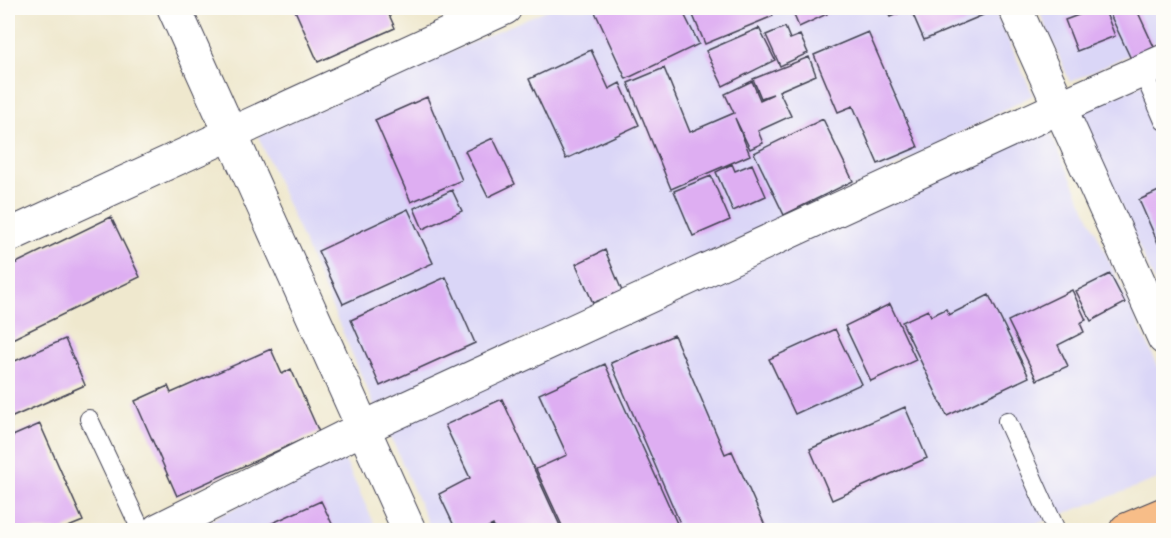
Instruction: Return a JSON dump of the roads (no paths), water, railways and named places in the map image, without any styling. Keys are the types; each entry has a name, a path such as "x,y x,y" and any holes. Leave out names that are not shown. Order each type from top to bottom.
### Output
{"highway":[{"path":"1126,531 1164,514"}],"street":[{"path":"174,8 409,531"},
{"path":"8,236 505,8"},
{"path":"1015,8 1164,338"},
{"path":"158,531 363,428 1153,66"}],"lane":[{"path":"1153,66 1164,121"},
{"path":"89,419 141,531"},
{"path":"1007,421 1056,531"}]}
